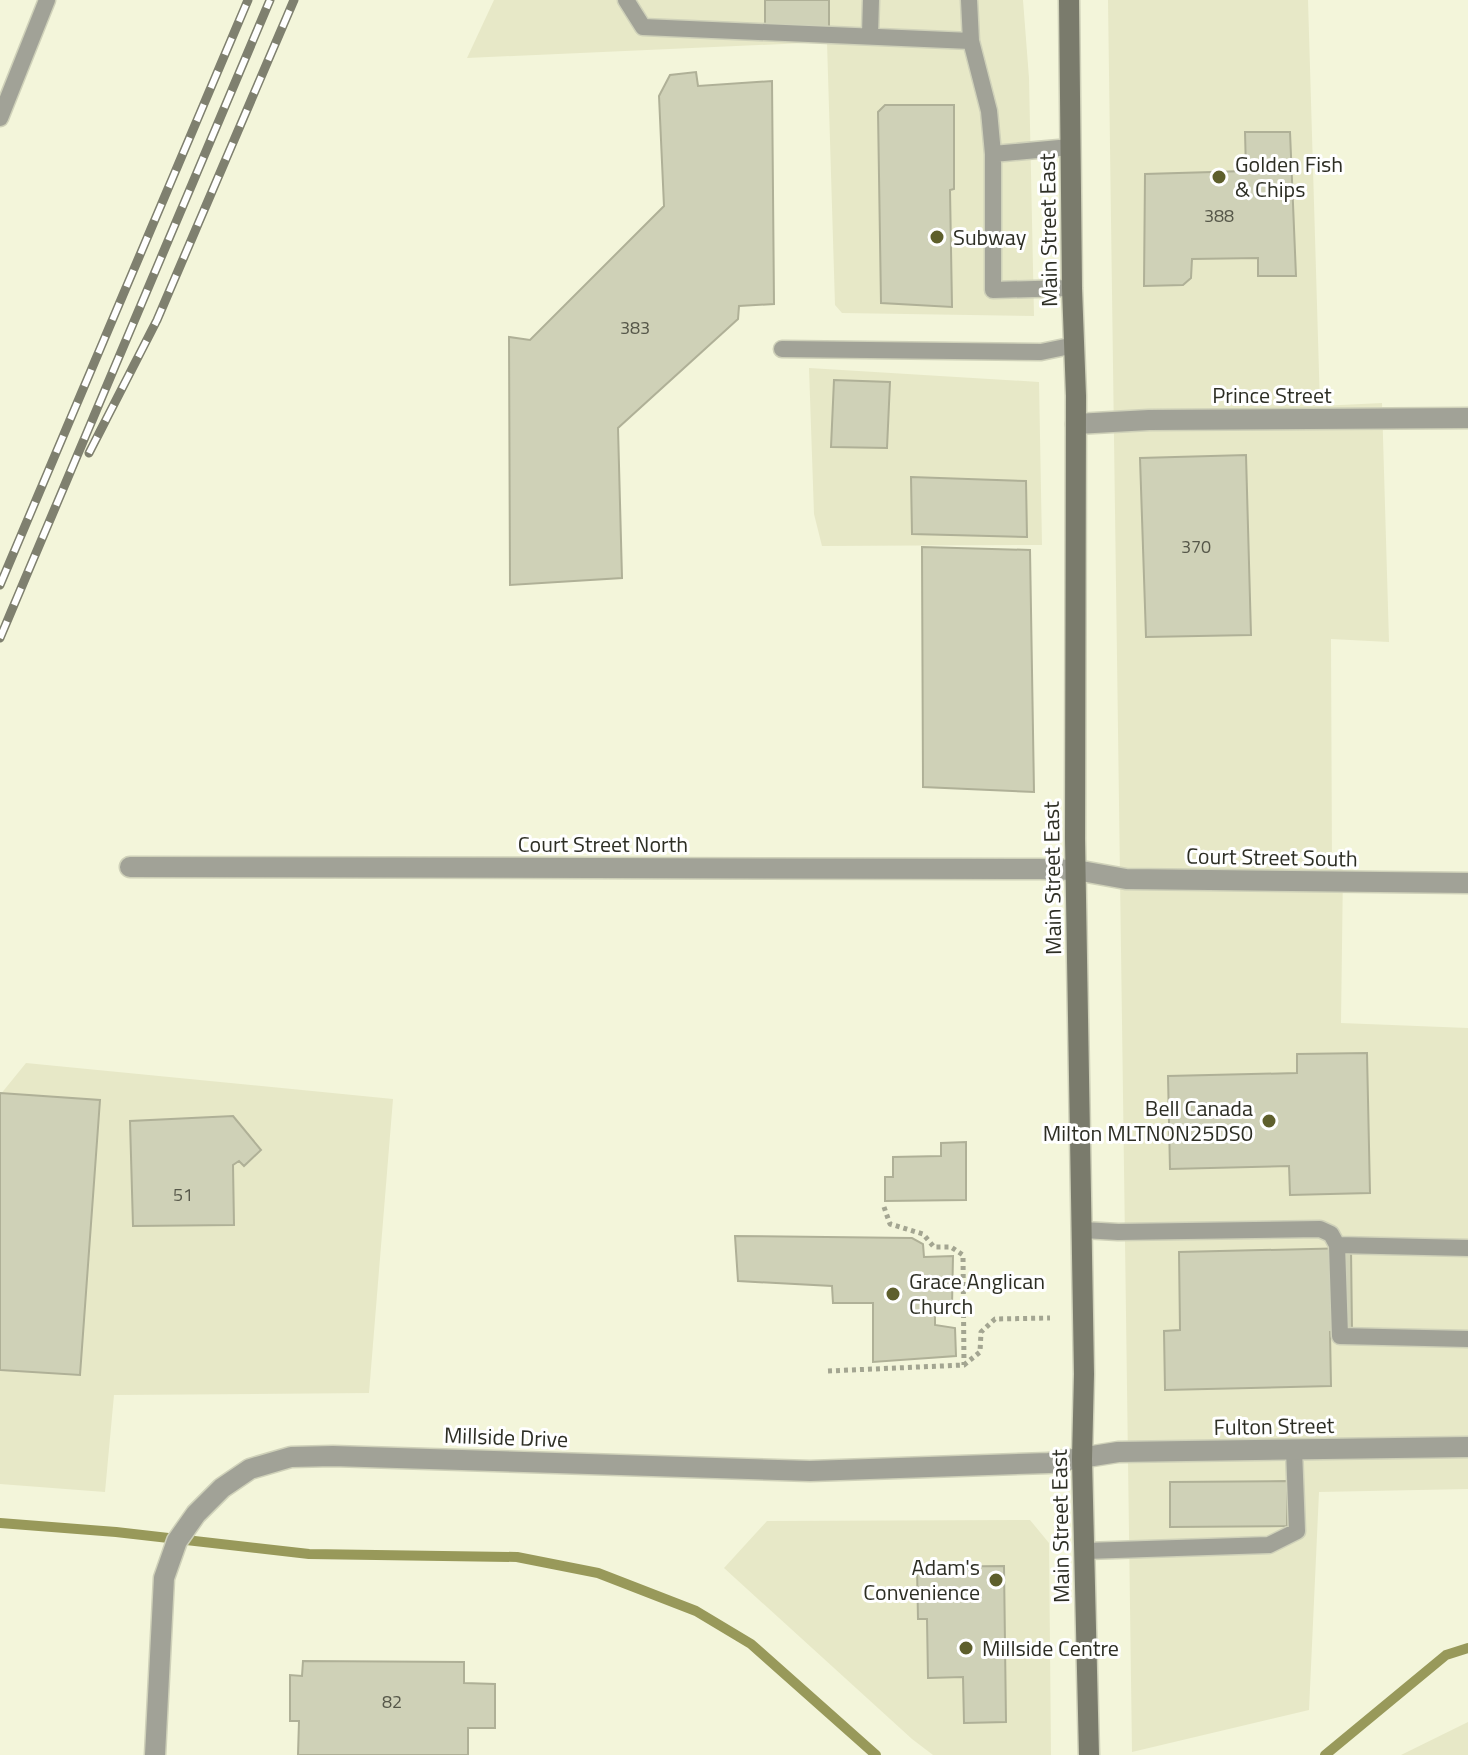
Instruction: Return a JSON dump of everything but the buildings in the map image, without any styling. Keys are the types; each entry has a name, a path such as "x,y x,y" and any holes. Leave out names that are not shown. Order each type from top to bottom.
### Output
{"main road":[{"name":"Main Street East","path":"1069,0 1076,424 1076,870 1083,1230 1082,1459 1089,1755"}],"street":[{"name":"Prince Street","path":"1076,424 1149,420 1468,418"},
{"name":"Court Street North","path":"130,867 1076,870"},
{"name":"Court Street South","path":"1076,870 1126,879 1468,883"},
{"name":"Fulton Street","path":"1082,1459 1122,1452 1468,1447"},
{"name":"Millside Drive","path":"155,1755 164,1578 177,1541 196,1514 222,1488 250,1469 291,1457 333,1456 810,1471 1049,1463 1082,1459"}],"lane":[{"path":"0,118 47,0"},
{"path":"626,0 643,27 971,41"},
{"path":"870,35 871,0"},
{"path":"969,0 971,41 989,111 993,154 993,290 1072,288"},
{"path":"993,154 1070,147"},
{"path":"782,349 1041,352 1075,345"},
{"path":"1083,1230 1320,1229 1331,1234 1337,1245 1340,1336 1468,1339"},
{"path":"1337,1245 1468,1248"},
{"path":"1085,1551 1269,1545 1297,1531 1294,1449"}],"path":[{"path":"884,1207 890,1224 923,1234 934,1247 951,1247 963,1255 964,1365"},
{"path":"828,1371 964,1365 980,1352 981,1332 995,1319 1050,1318"}],"shaded area":[{"path":"494,0 1023,0 1029,78 1034,316 842,313 835,305 827,42 467,58"},
{"path":"1108,0 1308,0 1320,406 1382,403 1389,642 1331,639 1332,869 1343,869 1341,1023 1468,1028 1468,1489 1319,1492 1309,1710 1132,1752"},
{"path":"809,368 1039,382 1042,545 822,546 814,514"},
{"path":"26,1063 393,1099 369,1393 114,1395 105,1492 0,1484 0,1095"},
{"path":"1030,1520 1049,1543 1051,1755 933,1755 724,1568 767,1521"},
{"path":"1468,1722 1468,1755 1401,1755"}],"waterway":[{"path":"0,1523 116,1532 309,1554 517,1557 598,1573 696,1611 751,1644 876,1755"},
{"path":"1325,1755 1446,1655 1468,1648"}],"railway":[{"path":"0,585 248,0"},
{"path":"0,638 270,0"},
{"path":"89,453 157,320 294,0"}],"place":[{"name":"Golden Fish & Chips","path":"1219,177"},
{"name":"Subway","path":"937,237"},
{"name":"Bell Canada Milton MLTNON25DS0","path":"1269,1121"},
{"name":"Grace Anglican Church","path":"893,1294"},
{"name":"Adam's Convenience","path":"996,1580"},
{"name":"Millside Centre","path":"966,1648"}]}
